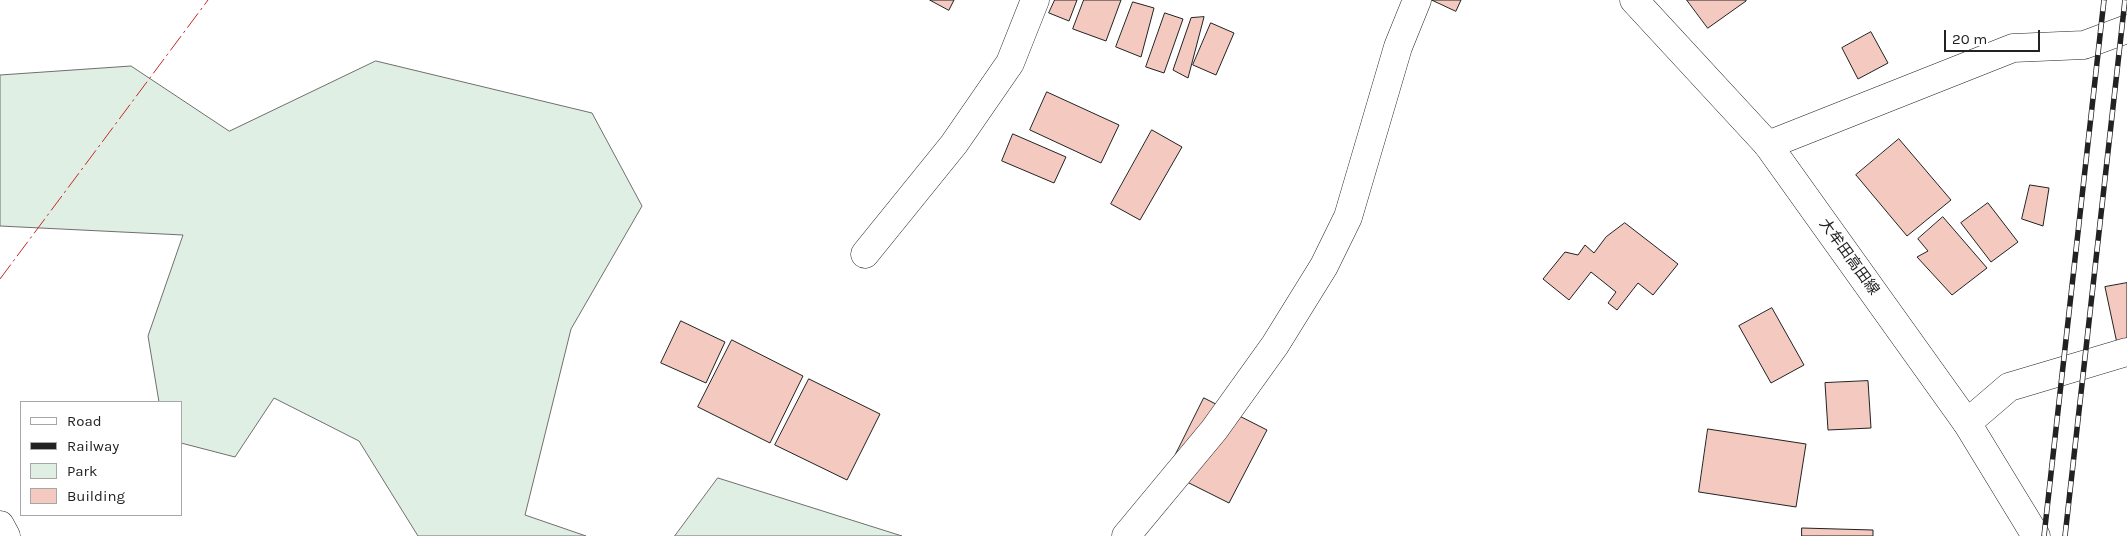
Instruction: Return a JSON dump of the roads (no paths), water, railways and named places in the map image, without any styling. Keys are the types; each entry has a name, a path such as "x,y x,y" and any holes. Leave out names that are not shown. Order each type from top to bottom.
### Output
{"street":[{"path":"864,254 954,144 1010,63 1035,0"},
{"path":"1126,536 1214,430 1275,345 1324,266 1348,217 1398,47 1417,0"},
{"name":"大牟田高田線","path":"1634,0 1768,145 1966,423 2036,536"},
{"path":"1768,145 2013,48 2084,45 2127,28"},
{"path":"1966,423 2009,387 2127,352"},
{"path":"0,525 6,536"}],"railway":[{"path":"2044,536 2104,0"},
{"path":"2065,536 2125,0"}]}
